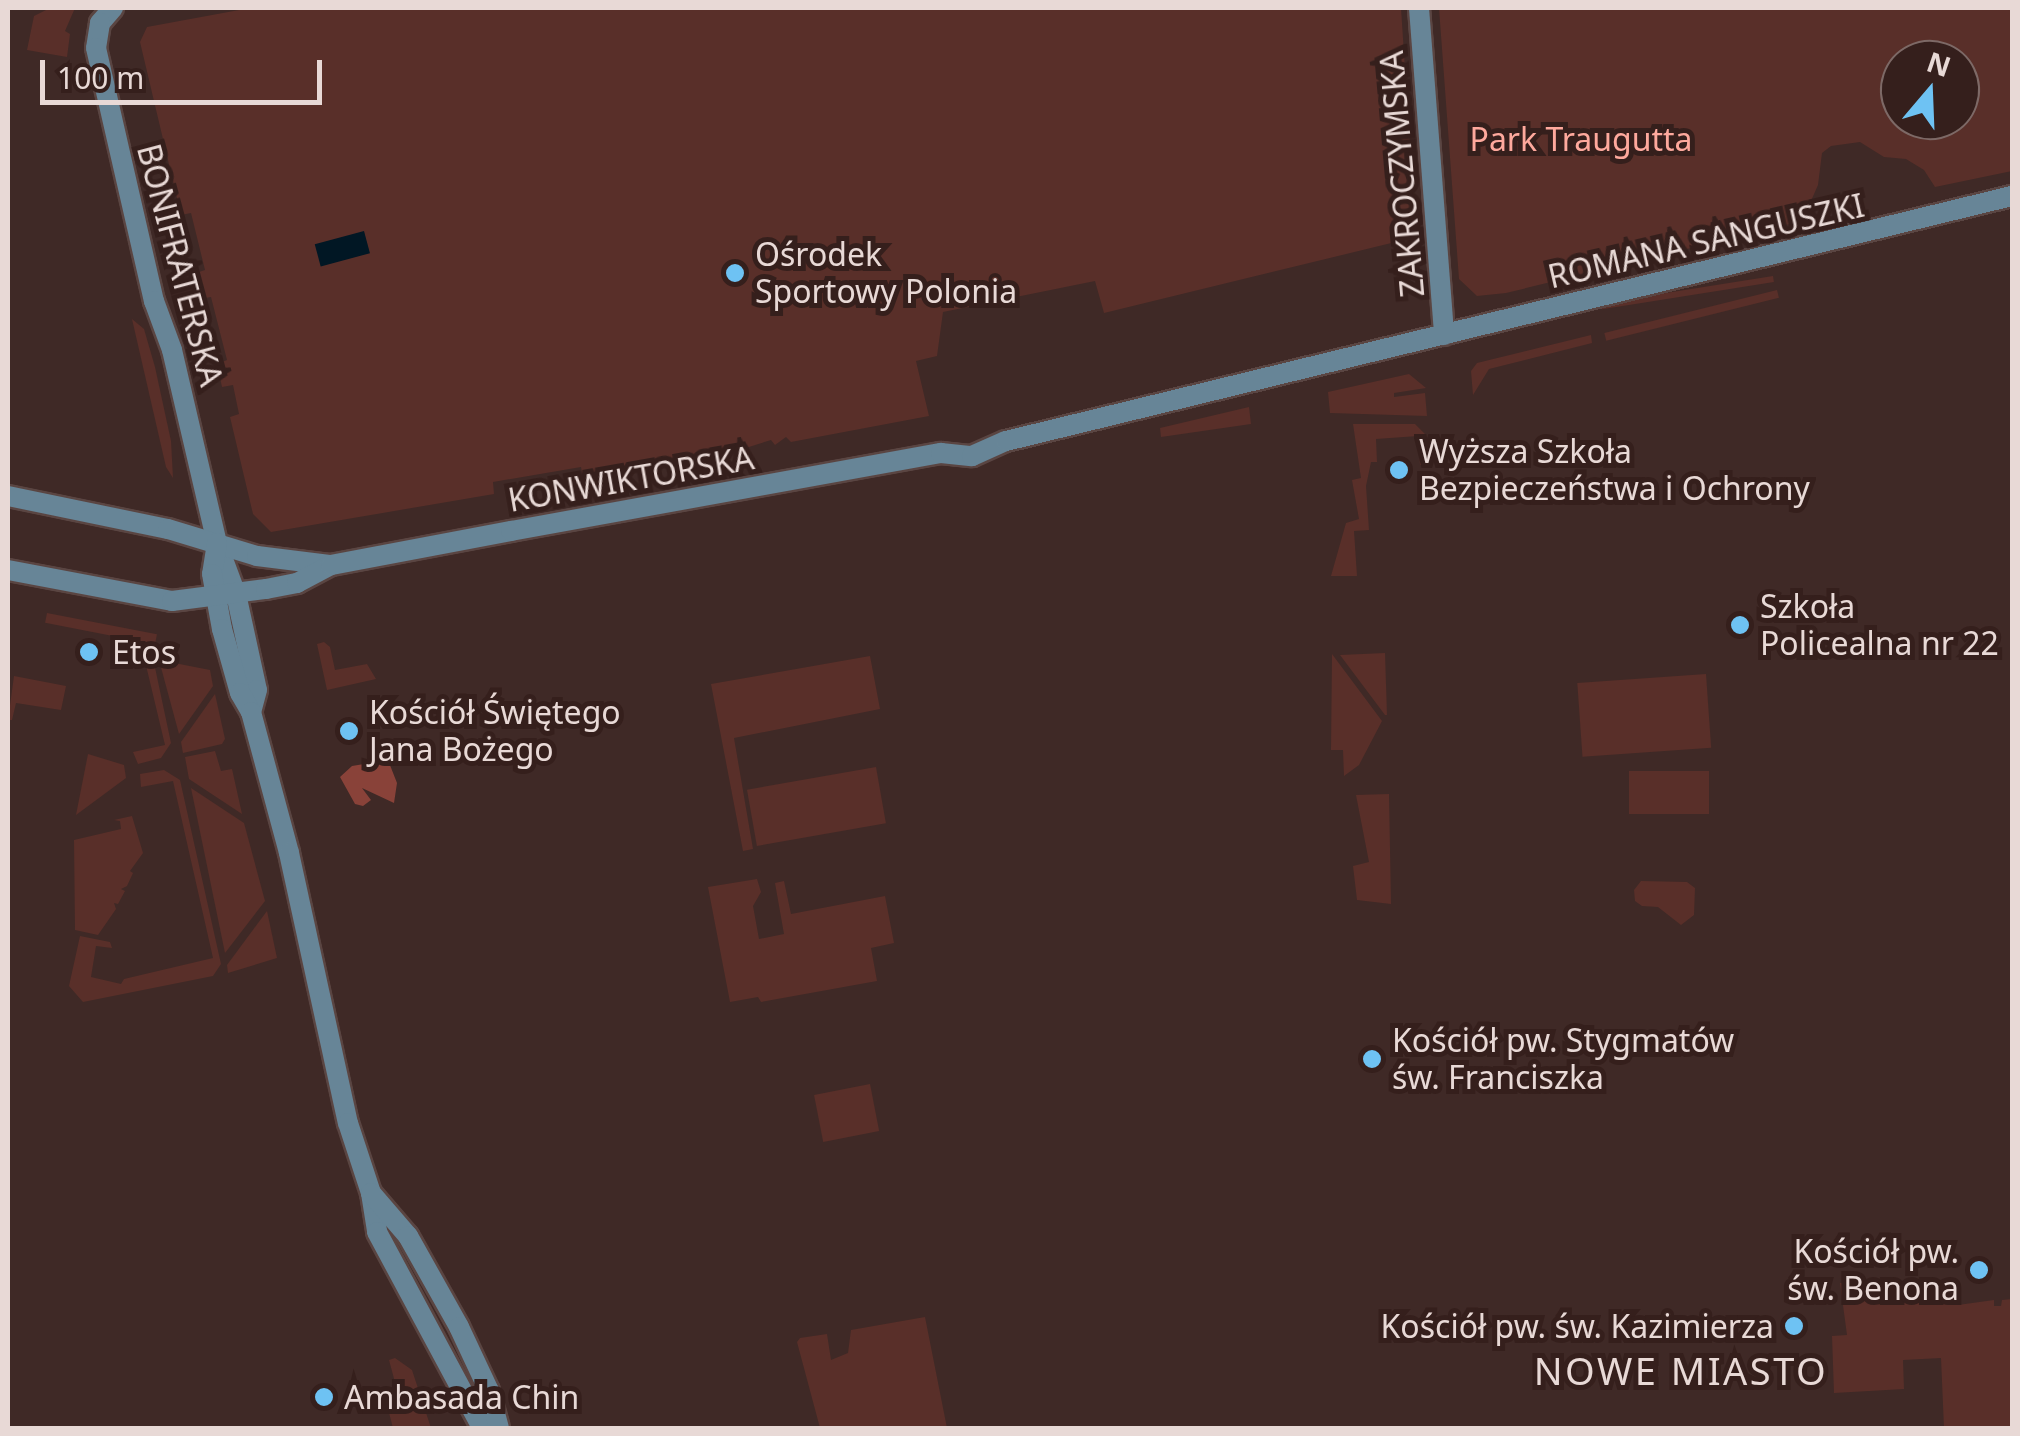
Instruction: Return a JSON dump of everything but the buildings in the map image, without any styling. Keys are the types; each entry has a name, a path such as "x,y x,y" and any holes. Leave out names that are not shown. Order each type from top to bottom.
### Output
{"street":[{"name":"BONIFRATERSKA","path":"113,8 100,23 96,48 127,192 154,301 176,362 217,543 212,574 225,596 240,692 251,712 289,852 348,1124 371,1193 384,1251 482,1428"},
{"name":"ZAKROCZYMSKA","path":"1419,8 1444,335"},
{"name":"ROMANA SANGUSZKI","path":"1444,335 2012,196"},
{"name":"ROMANA SANGUSZKI","path":"1982,206 2012,209"},
{"name":"KONWIKTORSKA","path":"8,496 217,543 257,556 332,565 941,453 972,456 1006,441 1444,335"},
{"name":"KONWIKTORSKA","path":"8,570 158,600 225,596 298,583 332,565"},
{"name":"BONIFRATERSKA","path":"371,1193 406,1233 459,1327 488,1387 499,1428"}],"green space":[{"path":"50,8 75,8 65,31 70,34 67,57 27,50 34,16"},
{"name":"Ośrodek Sportowy Polonia","path":"250,8 1401,8 1416,237 1104,313 1095,281 943,312 937,356 916,361 929,416 791,442 786,437 775,445 771,440 733,452 705,451 703,457 691,454 689,459 677,457 676,462 583,478 581,467 493,482 494,494 271,532 253,514 230,417 239,414 233,385 222,387 217,364 227,360 211,297 205,298 199,272 205,270 191,213 181,215 140,42 147,27"},
{"name":"Park Traugutta","path":"1439,8 2012,8 2012,171 1935,187 1924,170 1906,159 1884,157 1860,142 1831,146 1822,153 1818,185 1807,210 1810,219 1506,293 1477,296 1459,279"},
{"path":"1773,276 1774,282 1602,309 1601,303"},
{"path":"1777,290 1779,298 1606,341 1604,333"},
{"path":"132,319 144,329 155,367 171,441 173,478 166,467"},
{"path":"1591,335 1592,343 1489,369 1473,395 1471,371 1477,363"},
{"path":"1409,374 1426,388 1394,393 1394,397 1425,393 1427,416 1330,413 1328,392"},
{"path":"1249,407 1251,424 1161,437 1160,428"},
{"path":"1353,424 1415,424 1427,436 1429,464 1420,465 1418,436 1376,439 1377,462 1371,462 1366,486 1369,530 1354,531 1357,576 1331,576 1346,523 1359,519 1352,480 1361,478"},
{"path":"47,613 157,634 155,644 45,623"},
{"path":"324,642 330,647 335,670 367,664 376,679 327,690 317,644"},
{"path":"1385,653 1387,715 1340,655"},
{"path":"1332,654 1382,721 1359,765 1344,776 1343,750 1331,750"},
{"path":"870,656 880,709 734,738 753,849 743,851 711,684"},
{"path":"144,657 153,658 171,743 161,758 138,764 133,752 165,745"},
{"path":"159,660 210,670 213,686 179,734"},
{"path":"1706,674 1711,748 1582,757 1577,683"},
{"path":"14,676 66,686 61,710 16,703 12,720 8,720"},
{"path":"215,694 225,739 222,744 183,753 181,742"},
{"path":"215,751 221,771 232,769 242,814 189,779 185,757"},
{"path":"88,754 124,765 126,778 76,815"},
{"path":"876,767 886,823 757,846 747,790"},
{"path":"164,770 180,780 221,964 213,976 83,1002 69,986 80,936 110,942 112,948 96,946 91,977 121,984 124,979 213,958 173,781 141,787 140,774"},
{"path":"1629,771 1709,771 1709,814 1629,814"},
{"path":"191,788 244,823 265,901 225,953"},
{"path":"1389,794 1391,904 1357,900 1353,866 1369,862 1356,795"},
{"path":"132,816 143,853 130,871 133,873 127,886 121,889 125,891 118,904 114,903 116,909 98,935 75,930 74,840 121,829 120,821 114,820"},
{"path":"757,879 761,892 753,906 759,939 784,934 775,883 784,881 791,914 885,896 894,943 871,948 877,981 761,1002 758,997 730,1002 708,887"},
{"path":"1641,881 1687,882 1695,888 1694,915 1681,925 1658,907 1642,906 1635,901 1634,890"},
{"path":"267,911 277,958 228,973 227,965"},
{"path":"870,1084 879,1131 823,1142 814,1095"},
{"path":"1923,1279 1929,1292 1959,1298 1958,1305 1994,1300 1994,1306 2001,1306 2002,1300 2012,1299 2012,1428 1944,1428 1941,1358 1903,1360 1904,1389 1834,1393 1832,1336 1847,1335 1840,1283 1907,1281 1908,1298 1922,1298"},
{"path":"925,1317 947,1428 820,1428 797,1342 800,1338 827,1334 831,1360 848,1353 851,1330"},
{"path":"395,1358 412,1370 431,1428 393,1428 387,1405 400,1401 389,1360"}],"shaded area":[{"path":"388,760 397,783 394,803 362,788 371,800 363,806 355,804 340,777 352,766"}],"water":[{"path":"364,231 370,253 321,266 315,244"}],"place":[{"name":"Ośrodek Sportowy Polonia","path":"735,273"},
{"name":"Wyższa Szkoła Bezpieczeństwa i Ochrony","path":"1399,470"},
{"name":"Szkoła Policealna nr 22","path":"1740,625"},
{"name":"Etos","path":"89,652"},
{"name":"Kościół Świętego Jana Bożego","path":"349,731"},
{"name":"Kościół pw. Stygmatów św. Franciszka","path":"1372,1059"},
{"name":"Kościół pw. św. Benona","path":"1979,1270"},
{"name":"Kościół pw. św. Kazimierza","path":"1794,1326"},
{"name":"Ambasada Chin","path":"324,1397"}],"district":[{"name":"NOWE MIASTO","path":"1681,1371"}]}
